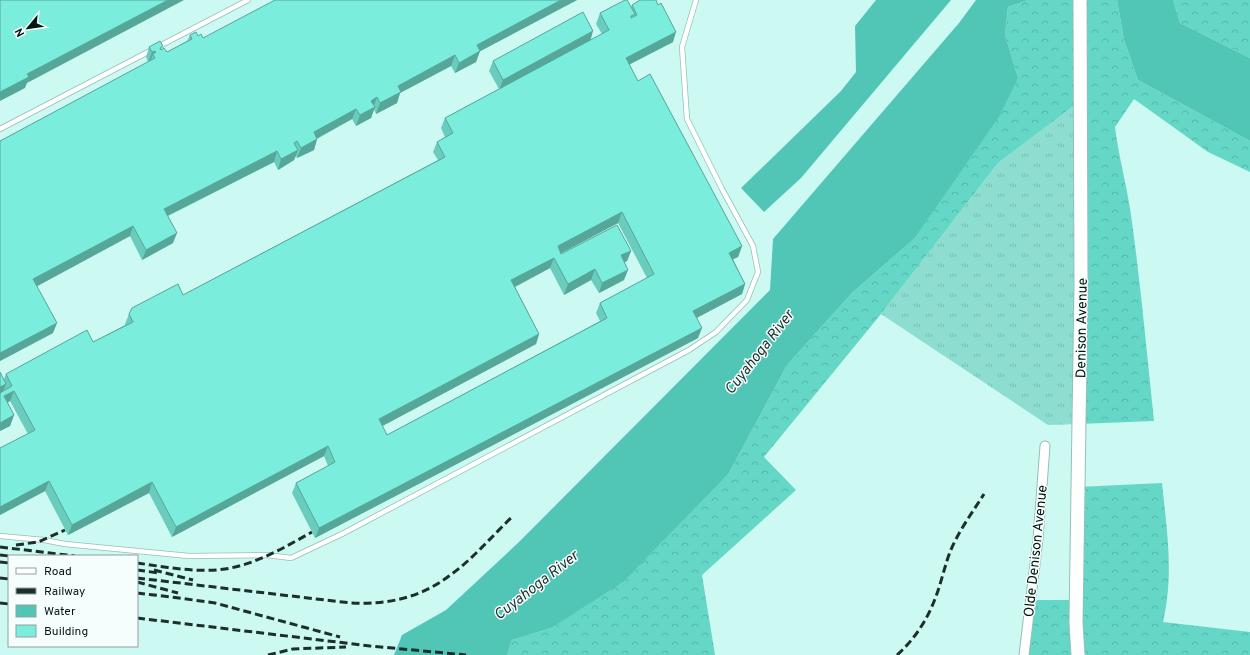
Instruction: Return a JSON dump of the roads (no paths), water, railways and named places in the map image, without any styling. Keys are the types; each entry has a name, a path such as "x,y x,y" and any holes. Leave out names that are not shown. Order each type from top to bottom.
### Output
{"main road":[{"name":"Denison Avenue","path":"1078,655 1076,624 1081,287 1080,0"}],"street":[{"name":"Olde Denison Avenue","path":"1024,655 1038,539 1045,446"}],"lane":[{"path":"0,129 248,0"},
{"path":"0,536 189,556 267,555 292,558 342,534 682,354 716,332 747,300 758,272 753,246 722,189 687,119 682,47 696,0"}],"water":[{"path":"876,0 951,0 801,178 764,212 741,188 841,91 856,72 855,26"},
{"name":"Cuyahoga River","path":"976,0 1028,0 1008,7 1005,35 1018,78 1000,115 915,238 852,293 787,365 729,473 623,582 551,628 512,640 507,655 394,655 402,635 446,610 519,542 770,290 773,239 959,23"},
{"path":"1117,0 1173,0 1180,23 1250,58 1250,141 1138,80 1124,40"}],"railway":[{"path":"897,655 914,636 932,607 953,545 984,494"},
{"path":"138,578 351,603 377,603 390,601 414,595 438,584 474,555 512,517"},
{"path":"16,545 38,542 65,530"},
{"path":"138,563 192,570 214,570 237,567 281,549 312,532"},
{"path":"0,547 67,555"},
{"path":"0,555 8,556"},
{"path":"0,562 8,563"},
{"path":"138,570 159,573"},
{"path":"154,570 193,580"},
{"path":"0,578 8,579"},
{"path":"138,582 178,593"},
{"path":"138,593 215,603 340,637"},
{"path":"0,603 8,604"},
{"path":"138,618 370,646 466,655"},
{"path":"268,655 293,649 346,647"}]}
